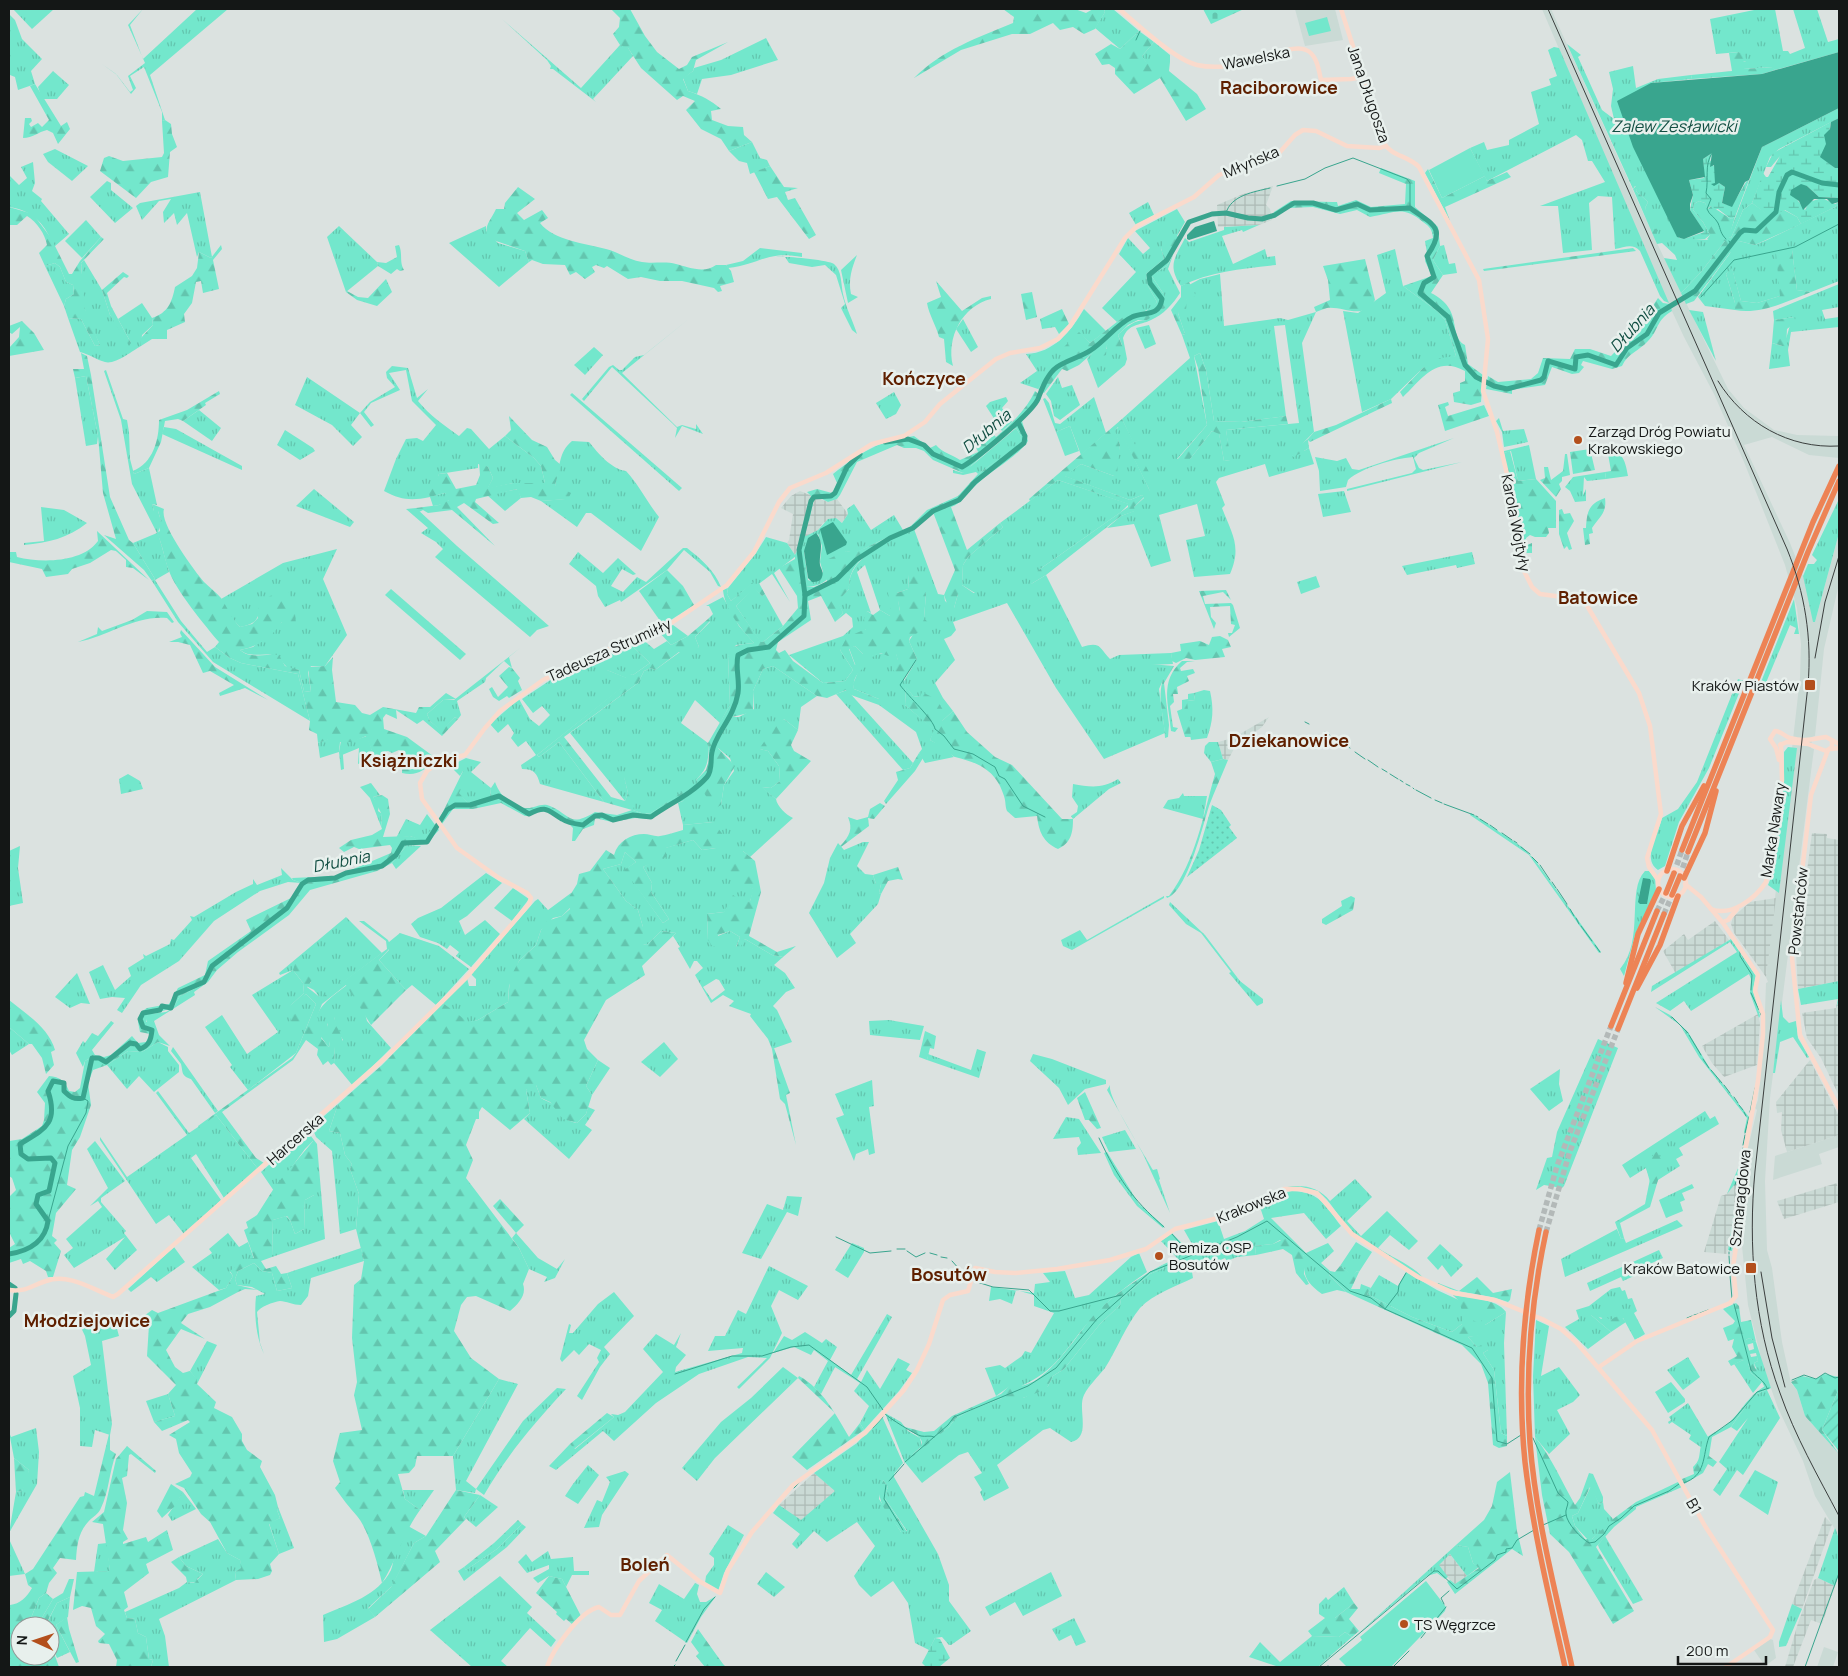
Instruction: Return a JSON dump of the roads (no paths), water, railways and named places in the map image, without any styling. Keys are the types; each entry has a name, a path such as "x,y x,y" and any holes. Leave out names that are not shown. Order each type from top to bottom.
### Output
{"highway":[{"path":"1685,851 1804,543 1839,466"},
{"path":"1664,872 1682,826 1716,773 1839,481"},
{"path":"1630,1000 1658,950 1675,894 1706,833 1716,773"},
{"path":"1674,873 1675,894"},
{"path":"1623,998 1638,934 1659,889"},
{"path":"1611,1026 1660,912 1618,1029"},
{"path":"1539,1230 1525,1308 1521,1381 1522,1430 1530,1496 1565,1667"},
{"path":"1546,1232 1532,1311 1528,1375 1530,1443 1538,1503 1572,1667"}],"street":[{"name":"Wawelska","path":"1119,9 1164,45 1195,64 1229,66 1286,51 1305,49 1315,60 1321,80 1350,79 1362,76"},
{"name":"Jana Długosza","path":"1341,9 1386,146 1409,158 1419,167 1474,269"},
{"name":"Młyńska","path":"1125,238 1137,226 1198,194 1219,175 1280,152 1295,135 1303,130 1316,131 1346,146 1379,148 1386,146"},
{"name":"Tadeusza Strumiłły","path":"470,972 529,904 531,898 528,893 499,878 460,851 423,801 420,792 421,779 427,771 442,761 465,755 500,711 543,680 592,656 674,622 727,584 759,546 778,502 790,488 826,473 872,444 904,436 925,422 940,404 996,359 1010,353 1040,348 1058,339 1070,326 1125,238"},
{"name":"Karola Wojtyły","path":"1474,269 1479,283 1487,325 1488,351 1484,387 1486,402 1498,432 1512,495 1521,561 1528,581 1542,595 1578,599 1586,604 1639,693 1645,710 1652,737 1661,814 1647,852 1651,870"},
{"path":"1792,740 1774,745 1770,740 1772,732 1779,731 1792,740 1812,743 1820,748 1830,749 1839,746"},
{"path":"1782,744 1784,735"},
{"path":"1812,743 1826,737 1839,746"},
{"name":"Powstańców","path":"1820,739 1821,766"},
{"name":"Powstańców","path":"1832,741 1811,795 1792,958 1800,1035 1839,1108"},
{"name":"Marka Nawary","path":"1727,920 1737,908 1759,892 1768,879 1782,768 1782,744"},
{"name":"Marka Nawary","path":"1774,745 1782,768"},
{"path":"1651,870 1664,872 1676,870 1710,908 1727,920"},
{"path":"1651,870 1658,880 1659,889 1666,896 1695,893"},
{"path":"1658,880 1664,872"},
{"path":"1675,894 1683,879"},
{"name":"Marka Nawary","path":"1719,914 1737,908"},
{"path":"1727,911 1727,920"},
{"name":"Szmaragdowa","path":"1598,1367 1637,1341 1730,1303 1736,1298 1733,1262 1740,1220 1745,1151 1758,1081 1763,1014 1755,991 1758,977 1756,970 1731,934 1727,920"},
{"name":"Harcerska","path":"9,1290 26,1290 47,1280 66,1280 81,1283 113,1297 385,1058 470,972"},
{"name":"Krakowska","path":"547,1667 555,1647 592,1608 599,1607 611,1615 620,1615 639,1581 667,1555 699,1582 720,1593 728,1570 738,1552 752,1532 790,1489 817,1466 864,1433 904,1390 929,1344 943,1300 950,1295 968,1291 975,1268 1015,1273 1057,1269 1116,1259 1146,1249 1175,1229 1218,1218 1284,1190 1305,1189 1322,1197 1352,1234 1396,1263 1444,1289 1495,1300 1550,1322 1570,1337 1610,1382"},
{"name":"B1","path":"1610,1382 1652,1430 1705,1526 1771,1626 1772,1634 1726,1667"}],"water":[{"name":"Zalew Zesławicki","path":"1839,52 1839,108 1762,147 1749,180 1745,182 1732,207 1722,203 1725,187 1719,183 1714,186 1711,184 1715,183 1714,165 1710,167 1712,153 1703,159 1705,177 1689,180 1693,195 1690,210 1704,231 1684,239 1677,237 1633,147 1617,101 1651,83 1762,74"},
{"path":"1839,118 1839,168 1835,168 1820,157 1826,144 1824,135 1830,129 1831,122"},
{"path":"1801,184 1807,186 1819,197 1839,198 1839,202 1832,204 1827,199 1814,199 1803,210 1799,201 1790,195 1791,190"},
{"path":"1214,221 1217,231 1187,239 1187,235 1195,227"},
{"path":"833,522 847,542 846,545 827,555 820,529"},
{"path":"816,533 821,544 820,565 823,574 820,580 812,582 808,578 804,551 808,538"},
{"path":"1643,878 1650,879 1651,881 1647,904 1640,904 1638,902"}],"waterway":[{"path":"1136,40 1140,31"},
{"path":"1712,153 1707,167 1706,193 1711,199 1707,209 1717,221 1726,239"},
{"path":"1277,186 1305,179 1325,168 1353,158 1407,179 1410,183 1410,208"},
{"name":"Dłubnia","path":"885,442 908,439 924,445 933,454 962,467 991,446 1034,406 1053,370 1091,350 1127,320 1136,315 1150,313 1158,309 1162,299 1150,283 1149,275 1167,260 1189,222 1212,214 1226,213 1262,219 1275,215 1294,203 1313,203 1336,210 1357,204 1370,210 1410,208 1431,223 1435,227 1436,233 1436,239 1427,256 1434,277 1424,283 1420,293 1448,317 1465,365 1476,377 1494,386 1507,389 1541,380 1544,377 1548,361 1575,369 1576,357 1588,355 1616,365 1627,348 1647,334 1659,313 1695,291 1740,233 1744,230 1756,231 1776,212 1779,192 1787,175 1792,172 1822,183 1839,185"},
{"path":"1226,213 1238,198 1270,188"},
{"path":"1701,297 1734,260 1795,247 1839,224"},
{"path":"805,595 837,579 856,560 890,538 913,528 933,511 959,500 975,482 1024,443 1025,436 1018,422"},
{"name":"Dłubnia","path":"9,1254 23,1251 34,1245 46,1229 48,1221 36,1204 38,1195 49,1191 55,1163 51,1158 28,1159 21,1154 20,1144 47,1124 52,1111 48,1091 53,1081 64,1083 64,1091 70,1096 77,1099 83,1098 92,1058 99,1058 106,1062 130,1043 136,1044 140,1049 146,1046 152,1030 143,1027 140,1019 143,1013 160,1010 162,1006 171,1008 176,994 204,982 212,966 287,908 302,884 308,880 335,878 346,873 382,866 396,855 403,843 427,842 447,810 455,805 470,805 499,796 529,814 543,809 562,819 583,825 595,816 602,815 613,820 633,815 651,817 701,783 709,774 714,745 736,702 738,693 738,655 748,650 769,647 804,616 805,595 799,550 811,501 814,497 831,496 835,493 847,467 860,454"},
{"path":"916,660 900,685 926,714 935,729 944,736 954,749 973,754 995,767 999,776 1005,779 1023,806 1045,817"},
{"path":"1305,722 1309,724"},
{"path":"1325,732 1350,748"},
{"path":"1355,752 1365,759"},
{"path":"1368,760 1378,767"},
{"path":"1382,769 1387,772"},
{"path":"1390,774 1398,779"},
{"path":"1406,784 1410,786"},
{"path":"1416,790 1431,798"},
{"path":"1435,800 1442,803"},
{"path":"1444,804 1474,815"},
{"path":"1480,819 1488,824"},
{"path":"1490,825 1497,830"},
{"path":"1502,833 1512,840"},
{"path":"1521,847 1530,854"},
{"path":"1532,857 1538,863"},
{"path":"1540,865 1550,880"},
{"path":"1552,882 1556,888"},
{"path":"1557,889 1567,904"},
{"path":"1570,909 1574,916"},
{"path":"1576,918 1579,924"},
{"path":"1581,926 1592,941"},
{"path":"1595,945 1600,952"},
{"path":"1740,951 1740,956 1752,975 1751,990"},
{"path":"1751,993 1759,1010"},
{"path":"1672,1017 1688,1033"},
{"path":"1689,1035 1701,1055"},
{"path":"1703,1059 1709,1068"},
{"path":"1711,1070 1722,1083"},
{"path":"1724,1085 1730,1093"},
{"path":"1750,1112 1755,1088"},
{"path":"1734,1097 1738,1103"},
{"path":"48,1221 68,1146 86,1113 88,1101 83,1098"},
{"path":"1739,1105 1743,1110"},
{"path":"1744,1112 1746,1116"},
{"path":"1745,1133 1749,1117"},
{"path":"1743,1145 1745,1135"},
{"path":"1099,1138 1126,1187 1164,1227"},
{"path":"1741,1162 1743,1148"},
{"path":"1735,1185 1741,1166"},
{"path":"1730,1250 1737,1217 1740,1187"},
{"path":"905,1462 948,1425 954,1417 1028,1386 1056,1368 1097,1319 1150,1272 1237,1237 1267,1221 1350,1291 1371,1298 1385,1309 1472,1348 1492,1378 1497,1441 1507,1444 1521,1435"},
{"path":"1171,1233 1190,1254"},
{"path":"836,1237 870,1253 891,1251"},
{"path":"897,1249 905,1249"},
{"path":"907,1251 916,1257 925,1253"},
{"path":"930,1253 937,1255"},
{"path":"1729,1256 1730,1272"},
{"path":"941,1257 947,1258"},
{"path":"952,1261 960,1270 971,1275"},
{"path":"1385,1309 1398,1292 1399,1285 1406,1273"},
{"path":"1730,1275 1732,1299"},
{"path":"977,1282 993,1287 1029,1290 1050,1311 1059,1311 1121,1295"},
{"name":"Dłubnia","path":"9,1284 15,1288"},
{"name":"Dłubnia","path":"9,1316 14,1311 16,1294"},
{"path":"1734,1304 1751,1370 1767,1388"},
{"path":"1700,1313 1708,1310"},
{"path":"1694,1315 1698,1314"},
{"path":"1687,1318 1692,1316"},
{"path":"675,1374 732,1356 762,1356 791,1347 809,1345 867,1387 883,1410"},
{"path":"1792,1380 1804,1375 1816,1379 1825,1373 1835,1378 1839,1377"},
{"path":"1683,1483 1691,1480 1700,1470 1709,1437 1733,1420 1757,1392 1769,1388"},
{"path":"885,1414 918,1435 934,1437"},
{"path":"873,1428 883,1417"},
{"path":"1533,1438 1558,1493 1568,1502 1566,1512 1569,1522 1578,1534 1589,1543 1595,1542 1604,1534 1609,1526 1634,1506 1669,1491 1679,1484"},
{"path":"889,1481 904,1464"},
{"path":"794,1488 800,1482"},
{"path":"886,1485 884,1499 903,1530"},
{"path":"1543,1525 1566,1515"},
{"path":"1319,1667 1434,1571 1438,1571 1457,1589 1495,1560 1497,1555 1506,1552 1506,1549 1512,1548 1517,1540 1534,1530"},
{"path":"1805,1667 1839,1573"},
{"path":"1444,1604 1441,1598 1449,1591"},
{"path":"686,1642 704,1609 715,1597"},
{"path":"1421,1638 1446,1607"},
{"path":"676,1661 685,1645"},
{"path":"1393,1667 1409,1651"}],"tunnel":[{"path":"1674,873 1682,850"},
{"path":"1680,876 1688,852"},
{"path":"1657,911 1666,893"},
{"path":"1664,914 1672,895"},
{"path":"1539,1230 1557,1166 1611,1026"},
{"path":"1546,1232 1570,1151 1618,1029"}],"railway":[{"path":"1548,9 1787,549 1803,599 1809,650 1808,685 1755,1171 1752,1227 1753,1255 1759,1312 1771,1366 1780,1393 1807,1456 1839,1516"},
{"path":"1718,381 1741,409 1755,421 1770,430 1786,438 1803,443 1839,446"},
{"path":"1815,658 1825,602 1839,556"},
{"path":"1761,1272 1772,1338 1785,1387"}],"place":[{"name":"Zarząd Dróg Powiatu Krakowskiego","path":"1578,440"},
{"name":"Kraków Piastów","path":"1810,685"},
{"name":"Remiza OSP Bosutów","path":"1159,1256"},
{"name":"Kraków Batowice","path":"1751,1268"},
{"name":"TS Węgrzce","path":"1404,1624"}],"district":[{"name":"Raciborowice","path":"1279,87"},
{"name":"Kończyce","path":"924,378"},
{"name":"Batowice","path":"1598,597"},
{"name":"Dziekanowice","path":"1289,740"},
{"name":"Książniczki","path":"409,760"},
{"name":"Bosutów","path":"949,1274"},
{"name":"Młodziejowice","path":"87,1320"},
{"name":"Boleń","path":"645,1564"}]}
